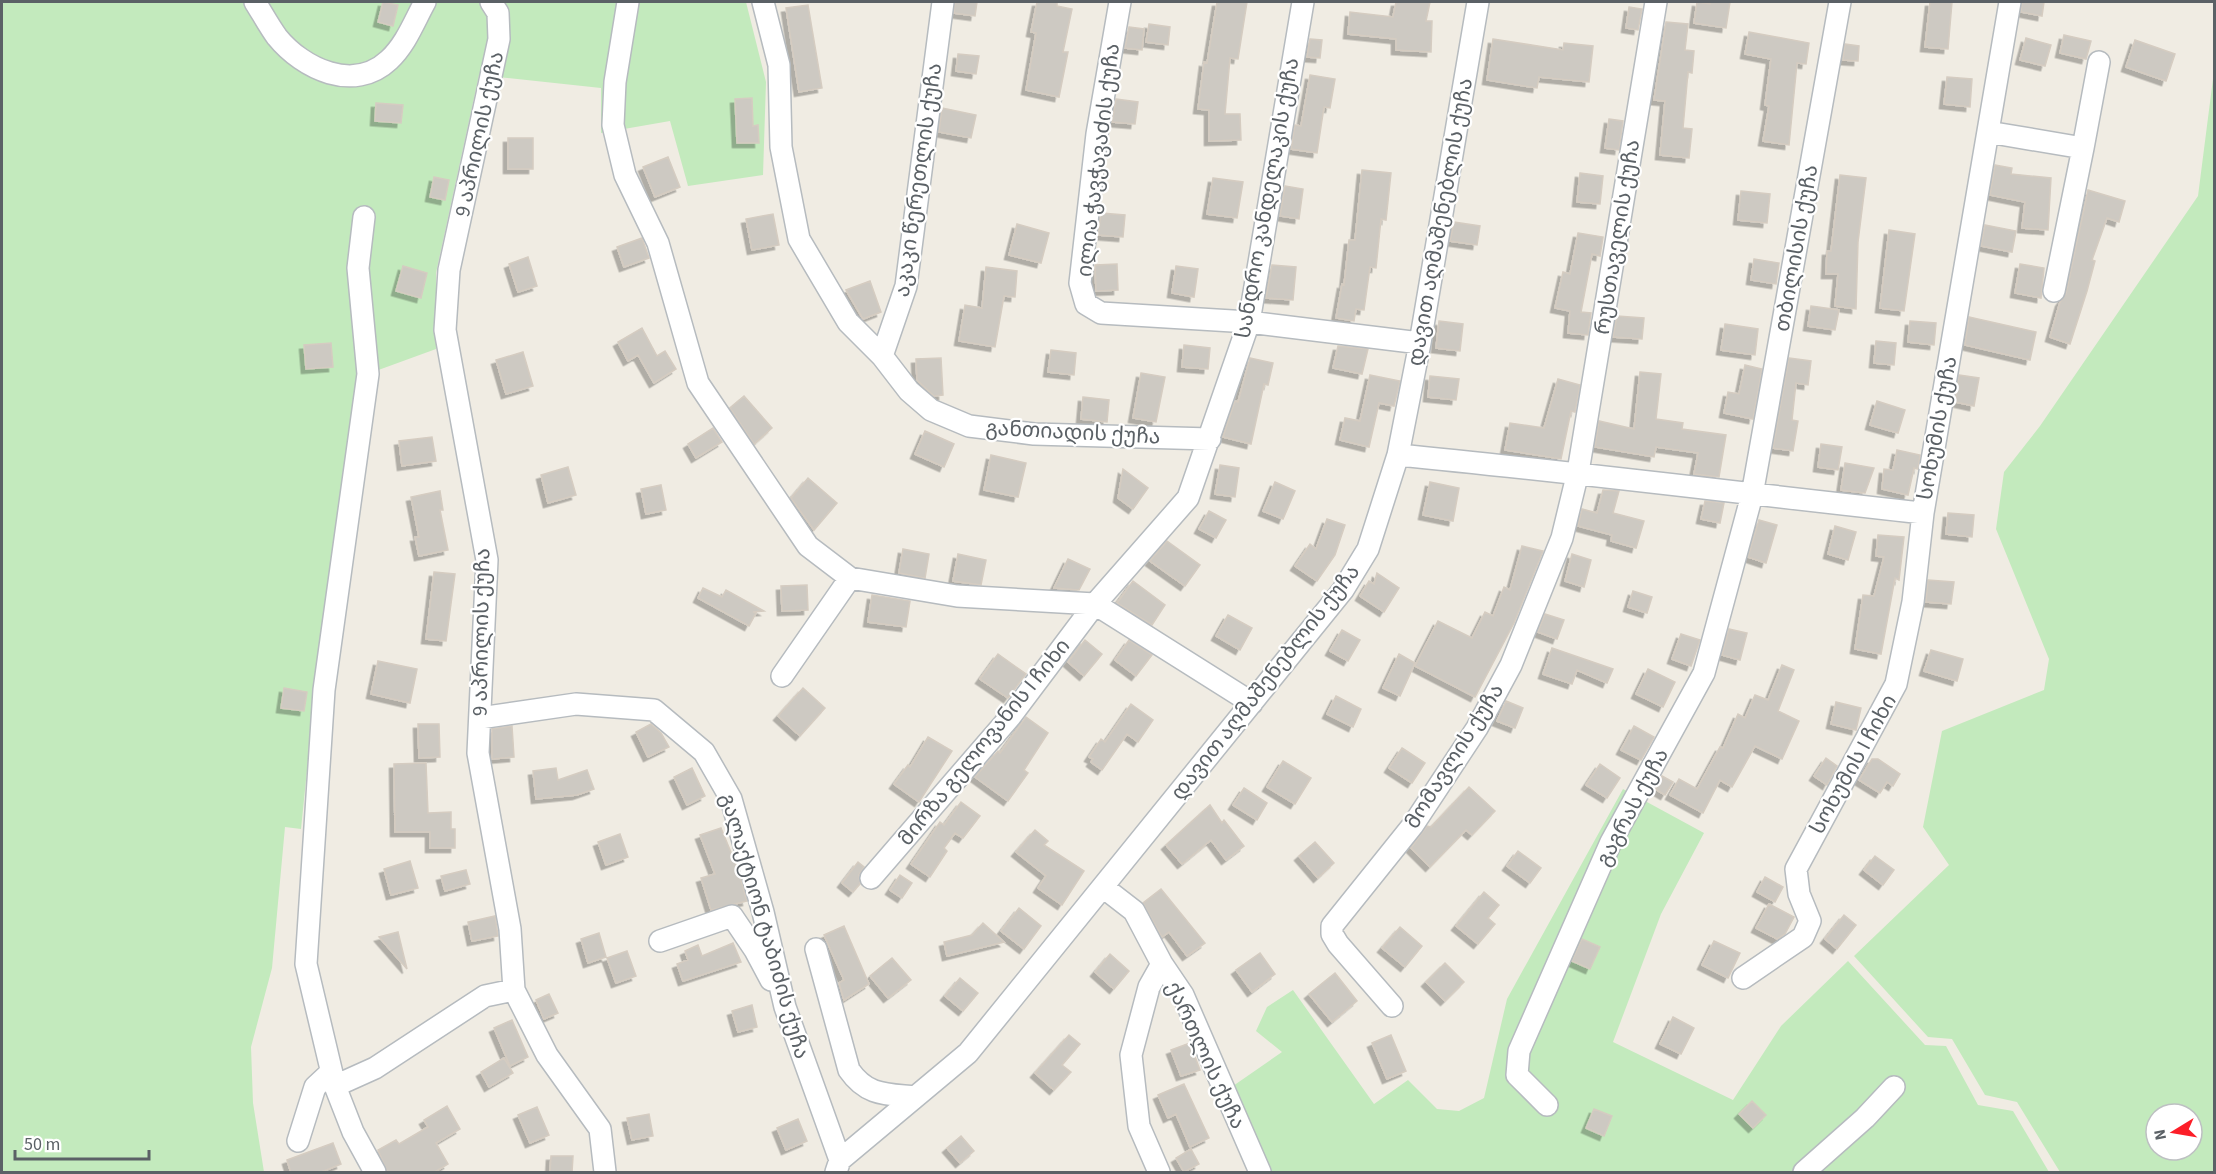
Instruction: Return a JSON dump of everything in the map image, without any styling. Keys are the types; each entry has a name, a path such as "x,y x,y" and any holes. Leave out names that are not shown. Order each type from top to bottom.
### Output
{"street":[{"path":"255,2 277,37 307,65 341,77 366,74 388,61 406,40 425,2"},
{"name":"9 აპრილის ქუჩა","path":"490,2 498,13 500,39 449,270 445,330 487,560 478,753 510,929 514,990 547,1055 600,1129 605,1173"},
{"path":"628,2 615,82 613,125 625,175 658,243 698,383 808,546 850,578 957,596 1095,604 1252,703"},
{"name":"განთიადის ქუჩა","path":"763,2 779,65 781,147 799,239 848,322 882,356 909,391 931,410 969,426 1034,434 1210,439"},
{"name":"აკაკი წერეთლის ქუჩა","path":"882,356 906,286 943,2"},
{"name":"ილია ჭავჭავაძის ქუჩა","path":"1120,2 1097,134 1090,191 1080,283 1086,304 1101,313 1249,322 1420,343"},
{"name":"სანდრო კანდელაკის ქუჩა","path":"1095,604 1188,498 1210,439 1249,322 1303,2"},
{"name":"დავით აღმაშენებლის ქუჩა","path":"838,1166 968,1053 1343,590 1368,549 1398,455 1420,343 1478,2"},
{"name":"რუსთაველის ქუჩა","path":"1578,472 1656,2"},
{"name":"თბილისის ქუჩა","path":"1752,495 1840,2"},
{"name":"სოხუმის ქუჩა","path":"1398,455 1578,472 1752,495 1923,513 2010,2"},
{"path":"2054,291 2099,62"},
{"path":"1988,132 2083,148"},
{"path":"364,216 358,268 368,374 324,690 306,964 333,1079 353,1132 375,1173"},
{"name":"მომავლის ქუჩა","path":"1392,1006 1338,944 1332,934 1332,926 1413,825 1477,728 1511,665 1562,538 1578,472"},
{"name":"გაგრას ქუჩა","path":"1547,1105 1517,1075 1519,1051 1611,842 1704,673 1752,495"},
{"name":"სოხუმის I ჩიხი","path":"1743,978 1803,937 1810,921 1798,894 1796,869 1896,684 1913,602 1923,513"},
{"path":"782,676 850,578"},
{"name":"მირზა გელოვანის I ჩიხი","path":"871,878 1010,717 1095,604"},
{"name":"გალაქტიონ ტაბიძის ქუჩა","path":"480,718 576,704 654,710 704,752 731,799 763,912 785,1007 838,1166"},
{"name":"ქართლის ქუჩა","path":"1103,887 1134,911 1162,964 1183,995 1260,1173"},
{"path":"660,941 732,916 755,950 785,1007"},
{"path":"816,949 849,1070 869,1091 915,1097"},
{"path":"1159,1173 1139,1126 1131,1055 1149,987 1162,964"},
{"path":"298,1141 315,1087 333,1079 375,1068 485,996 514,990"},
{"path":"1804,1173 1865,1118 1894,1087"}],"green space":[{"path":"2,2 746,2 766,82 763,175 688,186 670,121 601,133 601,88 479,75 436,273 436,349 362,376 321,633 301,829 285,827 272,968 251,1047 253,1103 264,1172 2,1172"},
{"path":"2214,71 2214,1172 2060,1172 2017,1102 1985,1095 1952,1039 1928,1037 1854,956 1949,865 1923,827 1942,731 2044,690 2049,659 1996,529 2004,472 2040,426 2198,196"},
{"path":"1623,789 1704,833 1661,914 1613,1042 1733,1100 1781,1026 1848,961 1925,1045 1946,1046 1978,1105 2013,1111 2049,1172 1269,1172 1233,1086 1282,1052 1256,1031 1267,1007 1293,990 1374,1104 1408,1080 1437,1109 1459,1111 1484,1098 1507,999"}],"building":[{"path":"383,2 398,5 393,26 378,22"},
{"path":"955,2 977,2 975,16 954,13"},
{"path":"1037,2 1057,2 1057,6 1072,9 1063,52 1068,52 1059,97 1026,90 1036,33 1031,32"},
{"path":"1217,2 1247,2 1238,59 1230,58 1225,114 1240,114 1241,140 1209,141 1209,110 1198,109 1204,62 1207,63"},
{"path":"1396,2 1430,2 1426,21 1432,21 1431,52 1396,50 1396,39 1348,34 1350,12 1393,17"},
{"path":"1697,2 1710,4 1710,2 1730,2 1726,28 1694,23"},
{"path":"1930,2 1952,2 1948,49 1925,47"},
{"path":"2022,2 2044,2 2042,16 2021,12"},
{"path":"808,5 822,88 799,92 786,8"},
{"path":"1629,7 1642,9 1638,30 1626,28"},
{"path":"1666,22 1688,24 1685,50 1694,51 1692,73 1688,72 1683,128 1692,129 1689,158 1660,155 1665,101 1654,100"},
{"path":"1149,24 1170,27 1168,45 1146,42"},
{"path":"1129,27 1144,29 1142,50 1125,48"},
{"path":"1749,32 1809,43 1806,64 1797,63 1789,145 1763,141 1769,106 1765,105 1771,59 1745,54"},
{"path":"2064,35 2091,41 2086,59 2060,53"},
{"path":"2026,38 2051,45 2045,66 2020,60"},
{"path":"1310,39 1322,40 1320,58 1307,57"},
{"path":"1493,39 1563,50 1564,43 1593,46 1589,82 1539,77 1537,88 1487,80"},
{"path":"2135,40 2175,54 2166,81 2126,67"},
{"path":"1845,44 1859,46 1858,61 1843,60"},
{"path":"958,54 979,56 976,74 956,71"},
{"path":"1310,75 1335,79 1330,108 1324,107 1317,153 1291,149 1295,125 1301,126"},
{"path":"1947,77 1972,79 1970,107 1944,104"},
{"path":"752,98 753,126 758,125 759,143 737,143 735,99"},
{"path":"1116,99 1138,102 1135,124 1112,122"},
{"path":"376,103 403,105 401,123 375,121"},
{"path":"942,108 976,115 971,138 939,132"},
{"path":"1609,119 1623,121 1619,150 1605,148"},
{"path":"508,138 533,138 533,169 508,169"},
{"path":"668,157 680,187 655,197 643,167"},
{"path":"1995,165 2012,168 2011,174 2051,178 2048,230 2022,228 2025,202 1990,195"},
{"path":"1362,170 1391,173 1386,220 1381,219 1376,268 1370,267 1364,310 1356,309 1354,321 1336,318 1342,284 1344,285 1349,240 1355,240"},
{"path":"1580,173 1603,176 1600,204 1577,202"},
{"path":"1840,175 1866,178 1858,242 1856,309 1835,306 1838,274 1826,274 1827,251 1831,251"},
{"path":"434,177 449,180 445,200 430,197"},
{"path":"1213,178 1243,182 1237,218 1207,214"},
{"path":"1285,186 1303,189 1299,219 1280,216"},
{"path":"2088,190 2125,201 2119,222 2107,218 2092,260 2095,261 2070,344 2050,337 2060,302 2066,294"},
{"path":"1741,191 1770,194 1767,223 1738,220"},
{"path":"1101,213 1125,215 1123,237 1098,235"},
{"path":"773,214 779,245 752,250 746,219"},
{"path":"1454,222 1480,226 1477,245 1450,241"},
{"path":"1017,224 1049,233 1041,263 1009,255"},
{"path":"1985,225 2016,231 2012,252 1981,246"},
{"path":"1889,230 1915,234 1904,311 1880,308"},
{"path":"1578,233 1603,237 1600,256 1592,254 1581,312 1591,313 1588,335 1568,333 1570,311 1555,308 1563,272 1570,274"},
{"path":"642,238 649,258 624,267 617,247"},
{"path":"528,257 537,286 518,292 509,264"},
{"path":"1754,259 1779,263 1776,284 1751,280"},
{"path":"1117,264 1118,290 1096,291 1095,265"},
{"path":"2020,264 2044,268 2041,298 2015,293"},
{"path":"1272,265 1296,267 1293,300 1266,298"},
{"path":"403,266 427,273 421,298 396,291"},
{"path":"1176,266 1198,269 1194,297 1172,293"},
{"path":"986,267 1017,271 1015,297 1004,296 995,347 959,341 965,305 982,308"},
{"path":"870,281 881,312 863,319 846,290"},
{"path":"1811,306 1839,310 1835,330 1808,326"},
{"path":"1617,316 1644,318 1642,339 1613,337"},
{"path":"1969,317 2036,332 2030,360 1965,345"},
{"path":"1439,321 1463,324 1460,351 1436,348"},
{"path":"1910,321 1936,323 1934,345 1908,342"},
{"path":"1725,324 1758,329 1755,355 1721,350"},
{"path":"642,328 657,356 665,351 676,369 654,383 638,355 628,361 618,342"},
{"path":"1876,341 1896,343 1894,365 1874,363"},
{"path":"331,343 333,367 306,369 304,345"},
{"path":"1184,345 1210,348 1208,369 1182,367"},
{"path":"1338,346 1368,349 1362,374 1333,368"},
{"path":"1051,350 1076,353 1074,375 1048,372"},
{"path":"523,352 533,386 506,394 496,360"},
{"path":"941,358 943,395 934,396 917,380 916,359"},
{"path":"1250,358 1273,363 1268,385 1264,384 1251,444 1223,437 1235,401 1238,402"},
{"path":"1789,358 1811,361 1808,385 1796,383 1792,420 1798,421 1793,451 1773,448"},
{"path":"1745,365 1762,369 1753,419 1724,413 1728,392 1739,394"},
{"path":"1640,372 1661,374 1656,419 1683,423 1682,429 1726,435 1719,477 1694,474 1698,453 1656,447 1654,457 1595,447 1599,421 1634,429"},
{"path":"1141,373 1165,377 1156,422 1133,418"},
{"path":"1370,375 1400,381 1394,406 1379,403 1369,447 1340,440 1345,418 1360,421"},
{"path":"1959,375 1979,378 1974,406 1955,402"},
{"path":"1430,376 1459,379 1456,400 1428,397"},
{"path":"1558,379 1580,385 1575,412 1571,411 1561,459 1505,450 1510,423 1544,428"},
{"path":"744,396 772,428 754,444 730,408"},
{"path":"1083,397 1109,400 1107,422 1081,419"},
{"path":"1877,401 1905,410 1898,433 1870,425"},
{"path":"713,428 722,442 696,458 688,444"},
{"path":"925,431 954,444 944,467 915,454"},
{"path":"432,437 436,461 402,466 399,441"},
{"path":"1821,444 1842,447 1838,470 1818,467"},
{"path":"1897,450 1920,455 1918,469 1914,468 1908,495 1882,489 1884,469 1893,470"},
{"path":"991,455 1026,463 1018,497 984,490"},
{"path":"1845,463 1874,468 1865,493 1841,490"},
{"path":"1220,465 1239,468 1235,497 1215,494"},
{"path":"568,467 576,495 548,503 541,475"},
{"path":"1123,469 1148,488 1133,509 1118,498"},
{"path":"808,478 837,503 814,530 791,498"},
{"path":"1275,482 1295,491 1283,519 1263,511"},
{"path":"1430,482 1459,488 1453,521 1423,515"},
{"path":"661,485 666,510 646,514 641,489"},
{"path":"1603,490 1619,491 1613,513 1644,521 1636,548 1611,541 1612,535 1578,526 1582,509 1597,513"},
{"path":"440,491 443,510 440,510 448,550 419,556 415,537 419,537 411,497"},
{"path":"1705,501 1724,503 1720,523 1701,519"},
{"path":"1209,511 1226,520 1216,538 1199,529"},
{"path":"1948,513 1974,515 1972,537 1946,534"},
{"path":"1327,519 1345,525 1335,555 1317,581 1295,566 1310,544 1316,549"},
{"path":"1759,520 1777,525 1766,563 1748,557"},
{"path":"1835,526 1856,532 1848,560 1828,554"},
{"path":"1878,535 1904,537 1899,580 1895,578 1881,654 1855,649 1863,595 1874,596 1884,557 1876,556"},
{"path":"1167,541 1200,565 1185,586 1150,561"},
{"path":"1522,546 1543,551 1514,623 1475,697 1415,666 1438,621 1472,638 1485,612 1493,616 1504,587 1510,590"},
{"path":"903,549 929,554 925,578 899,573"},
{"path":"958,554 986,560 981,585 953,581"},
{"path":"1572,554 1591,560 1584,587 1565,581"},
{"path":"1068,559 1090,569 1079,590 1054,588"},
{"path":"434,572 455,574 446,641 426,639"},
{"path":"1377,573 1399,588 1384,612 1360,596 1369,581 1374,584"},
{"path":"1928,580 1954,582 1951,604 1926,602"},
{"path":"1133,581 1165,605 1152,625 1117,603"},
{"path":"807,585 808,610 782,611 781,586"},
{"path":"703,588 722,597 726,590 764,611 753,612 756,613 749,626 698,598"},
{"path":"1633,591 1652,597 1647,613 1628,607"},
{"path":"872,595 910,601 906,627 868,622"},
{"path":"1545,614 1564,620 1557,639 1538,632"},
{"path":"1228,615 1252,628 1240,650 1216,636"},
{"path":"1729,629 1747,633 1740,660 1722,655"},
{"path":"1342,630 1360,640 1348,661 1330,651"},
{"path":"1681,634 1700,640 1691,666 1672,659"},
{"path":"1085,640 1102,654 1084,676 1068,662"},
{"path":"1129,640 1152,655 1136,676 1115,660"},
{"path":"1552,648 1613,669 1607,683 1577,670 1572,684 1543,674"},
{"path":"1931,650 1963,659 1957,681 1924,671"},
{"path":"998,654 1026,674 1008,698 980,679"},
{"path":"1399,654 1415,663 1400,696 1383,688"},
{"path":"378,661 417,669 410,703 371,694"},
{"path":"1782,665 1794,670 1778,711 1799,721 1782,759 1755,746 1732,787 1720,780 1703,813 1670,795 1679,779 1697,789 1720,747 1723,748 1738,714 1745,718 1755,695 1768,700"},
{"path":"1648,669 1675,682 1663,707 1636,694"},
{"path":"284,688 307,692 304,711 281,708"},
{"path":"803,688 825,708 800,736 778,716"},
{"path":"1336,696 1361,709 1353,727 1327,714"},
{"path":"1506,701 1523,708 1515,728 1497,721"},
{"path":"1836,702 1861,708 1856,730 1831,724"},
{"path":"1131,704 1153,720 1138,742 1127,734 1102,770 1091,762 1093,759 1089,757 1101,739 1105,742"},
{"path":"1026,717 1048,733 1024,770 1028,773 1008,801 975,777 998,751 1000,753"},
{"path":"418,724 439,724 440,757 419,758"},
{"path":"651,724 661,733 669,747 648,757 636,732"},
{"path":"512,726 514,757 492,759 492,729"},
{"path":"1634,726 1654,737 1641,760 1621,750"},
{"path":"928,737 952,751 919,802 894,784 908,765 910,767"},
{"path":"1402,748 1425,763 1412,783 1389,768"},
{"path":"1826,758 1837,766 1827,785 1814,776"},
{"path":"1872,759 1878,759 1900,774 1893,786 1887,782 1880,793 1859,780"},
{"path":"1283,761 1311,778 1295,804 1267,787"},
{"path":"426,763 428,813 451,812 451,829 455,829 455,848 430,848 430,832 395,832 394,764"},
{"path":"1600,764 1620,778 1607,798 1586,785"},
{"path":"556,768 558,780 587,770 594,789 577,795 536,799 533,771"},
{"path":"692,768 705,796 687,805 674,777"},
{"path":"1662,776 1673,782 1665,795 1655,789"},
{"path":"1469,787 1495,811 1472,835 1466,830 1430,867 1411,848 1427,826 1431,827"},
{"path":"1244,788 1267,803 1257,820 1233,805"},
{"path":"961,802 980,816 963,838 955,833 944,848 947,851 930,877 911,864 940,822 944,825"},
{"path":"1210,805 1222,823 1224,820 1244,846 1226,860 1211,840 1182,864 1166,845"},
{"path":"721,828 737,867 747,901 711,910 701,878 715,874 700,835"},
{"path":"1035,830 1048,841 1044,845 1084,871 1062,905 1038,888 1046,876 1016,852"},
{"path":"620,834 628,857 606,865 598,842"},
{"path":"1315,842 1334,863 1318,878 1299,856"},
{"path":"1518,851 1541,868 1530,883 1507,866"},
{"path":"1875,856 1894,870 1883,885 1864,870"},
{"path":"410,861 418,888 391,895 384,869"},
{"path":"858,862 864,867 859,875 860,884 853,892 842,883"},
{"path":"466,870 470,884 445,891 441,876"},
{"path":"900,875 912,883 902,898 890,890"},
{"path":"1765,877 1783,887 1775,902 1757,892"},
{"path":"1161,889 1205,943 1187,956 1169,932 1162,937 1143,903"},
{"path":"1484,892 1499,905 1488,918 1495,924 1478,944 1456,926"},
{"path":"1769,904 1794,917 1785,934 1777,939 1756,928"},
{"path":"1019,908 1041,926 1024,949 1001,931"},
{"path":"1844,915 1856,925 1837,949 1825,939"},
{"path":"495,916 498,936 472,941 468,922"},
{"path":"983,923 1004,942 947,956 944,942 972,935"},
{"path":"844,926 869,984 844,1000 839,983 844,980 824,935"},
{"path":"1400,927 1422,946 1405,967 1382,948"},
{"path":"398,932 407,969 379,937"},
{"path":"599,933 606,957 588,963 581,939"},
{"path":"1582,939 1600,947 1590,969 1572,961"},
{"path":"1714,941 1740,953 1728,978 1702,965"},
{"path":"733,943 741,962 683,981 677,964 688,960 685,951 698,945 702,956"},
{"path":"627,951 636,976 616,983 607,958"},
{"path":"1260,953 1275,974 1252,992 1236,970"},
{"path":"1110,954 1129,971 1114,989 1095,972"},
{"path":"892,958 911,980 888,998 870,976"},
{"path":"1445,963 1464,982 1445,1001 1426,982"},
{"path":"1335,973 1357,1001 1332,1022 1309,994"},
{"path":"960,978 978,993 963,1011 945,996"},
{"path":"549,994 558,1013 544,1019 536,1000"},
{"path":"752,1005 757,1027 738,1032 732,1011"},
{"path":"1673,1017 1694,1028 1681,1054 1660,1044"},
{"path":"512,1020 528,1057 510,1066 494,1028"},
{"path":"1069,1035 1080,1044 1062,1065 1071,1072 1054,1090 1035,1073"},
{"path":"1391,1035 1406,1071 1387,1079 1372,1043"},
{"path":"1190,1043 1200,1070 1181,1076 1171,1050"},
{"path":"504,1058 513,1073 489,1087 481,1072"},
{"path":"1184,1084 1209,1138 1190,1147 1176,1114 1168,1118 1158,1095"},
{"path":"1752,1101 1766,1115 1753,1128 1739,1114"},
{"path":"447,1106 460,1129 436,1143 448,1164 433,1173 388,1173 378,1150 396,1140 399,1144 428,1127 424,1120"},
{"path":"537,1107 549,1135 530,1143 518,1115"},
{"path":"1594,1109 1612,1116 1604,1136 1586,1128"},
{"path":"649,1114 653,1136 632,1140 627,1118"},
{"path":"798,1119 807,1141 786,1150 777,1128"},
{"path":"961,1136 974,1151 960,1163 947,1148"},
{"path":"333,1143 341,1164 319,1173 291,1173 287,1160"},
{"path":"1191,1149 1199,1164 1184,1172 1176,1158"},
{"path":"551,1156 573,1156 572,1173 550,1173"}]}
